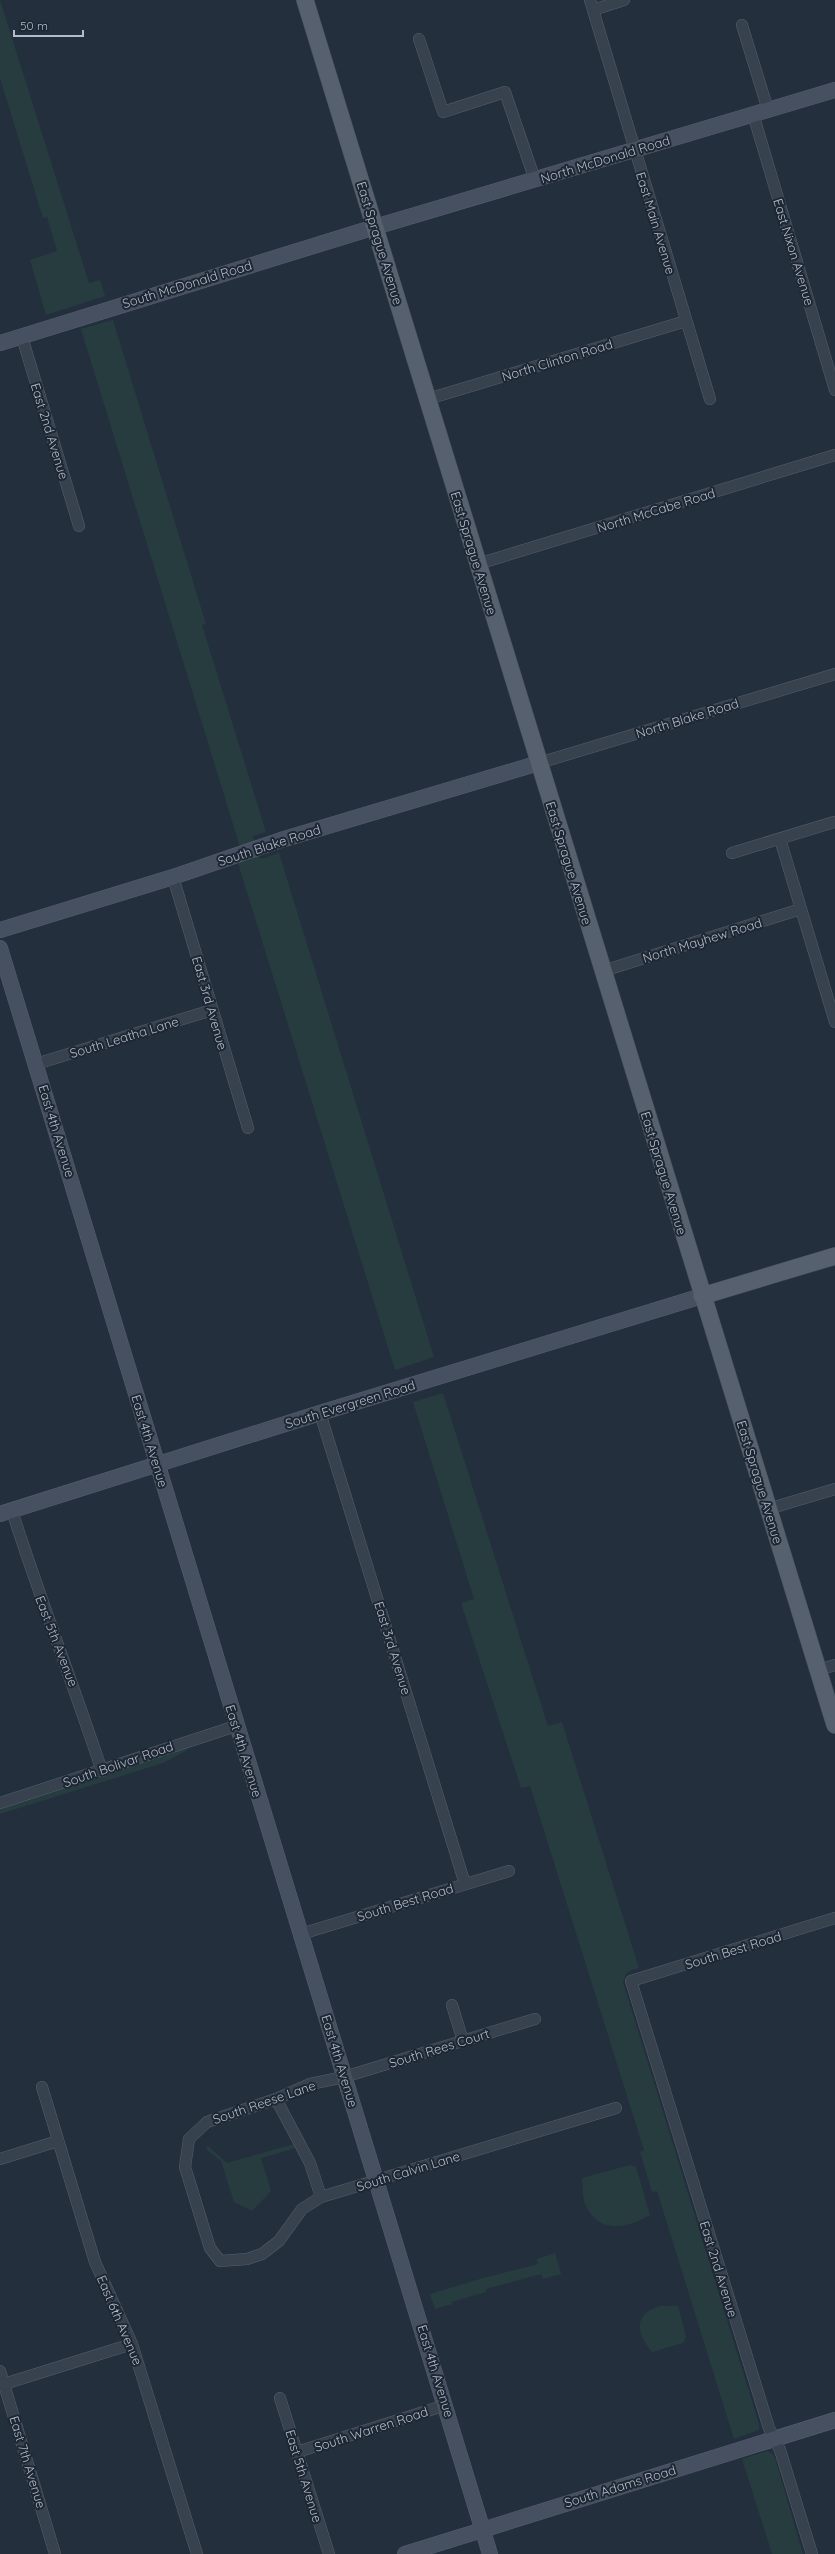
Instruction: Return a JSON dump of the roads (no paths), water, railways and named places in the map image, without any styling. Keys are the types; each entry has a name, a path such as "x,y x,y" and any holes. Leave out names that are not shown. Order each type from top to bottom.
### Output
{"main road":[{"name":"East Sprague Avenue","path":"306,0 602,971 835,1725"},
{"path":"702,1296 835,1256"}],"street":[{"path":"592,5 624,0"},
{"name":"East Main Avenue","path":"592,5 633,149 710,399"},
{"path":"742,25 768,110"},
{"path":"419,39 443,112 505,92 535,180"},
{"name":"North McDonald Road","path":"375,227 835,90"},
{"name":"East Nixon Avenue","path":"753,114 835,390"},
{"name":"South McDonald Road","path":"0,343 85,315 375,227"},
{"name":"North Clinton Road","path":"428,399 686,321"},
{"name":"East 2nd Avenue","path":"22,337 79,526"},
{"name":"North McCabe Road","path":"478,564 835,455"},
{"name":"North Blake Road","path":"539,763 835,674"},
{"name":"South Blake Road","path":"0,930 173,877 276,842 539,763"},
{"path":"732,853 834,822"},
{"path":"780,839 835,1022"},
{"name":"East 3rd Avenue","path":"173,877 248,1128"},
{"name":"North Mayhew Road","path":"602,971 801,909"},
{"name":"East 4th Avenue","path":"0,948 236,1726 446,2405 490,2554"},
{"name":"South Leatha Lane","path":"36,1064 212,1010"},
{"name":"South Evergreen Road","path":"6,1513 320,1413 702,1296"},
{"name":"East 3rd Avenue","path":"320,1413 465,1884"},
{"path":"768,1509 835,1489"},
{"name":"East 5th Avenue","path":"6,1513 76,1692 102,1771"},
{"path":"818,1670 835,1665"},
{"name":"South Bolivar Road","path":"0,1802 102,1771 188,1740 236,1726"},
{"name":"South Best Road","path":"301,1934 509,1871"},
{"name":"South Best Road","path":"631,1982 835,1918"},
{"name":"East 2nd Avenue","path":"631,1982 769,2428 780,2450 812,2554"},
{"path":"452,2005 463,2041"},
{"name":"South Rees Court","path":"344,2077 535,2019"},
{"name":"South Reese Lane","path":"220,2261 210,2248 185,2167 189,2139 207,2122 276,2099 296,2088 344,2077"},
{"name":"East 6th Avenue","path":"42,2087 95,2262 132,2344 197,2554"},
{"path":"276,2099 310,2163 321,2197"},
{"name":"South Calvin Lane","path":"220,2261 247,2259 262,2254 279,2241 302,2209 321,2197 616,2108"},
{"path":"0,2159 58,2141"},
{"path":"4,2384 132,2344"},
{"name":"East 7th Avenue","path":"0,2371 55,2554"},
{"name":"East 5th Avenue","path":"280,2398 328,2554"},
{"name":"South Warren Road","path":"297,2452 446,2405"},
{"name":"South Adams Road","path":"405,2554 835,2420"}]}
